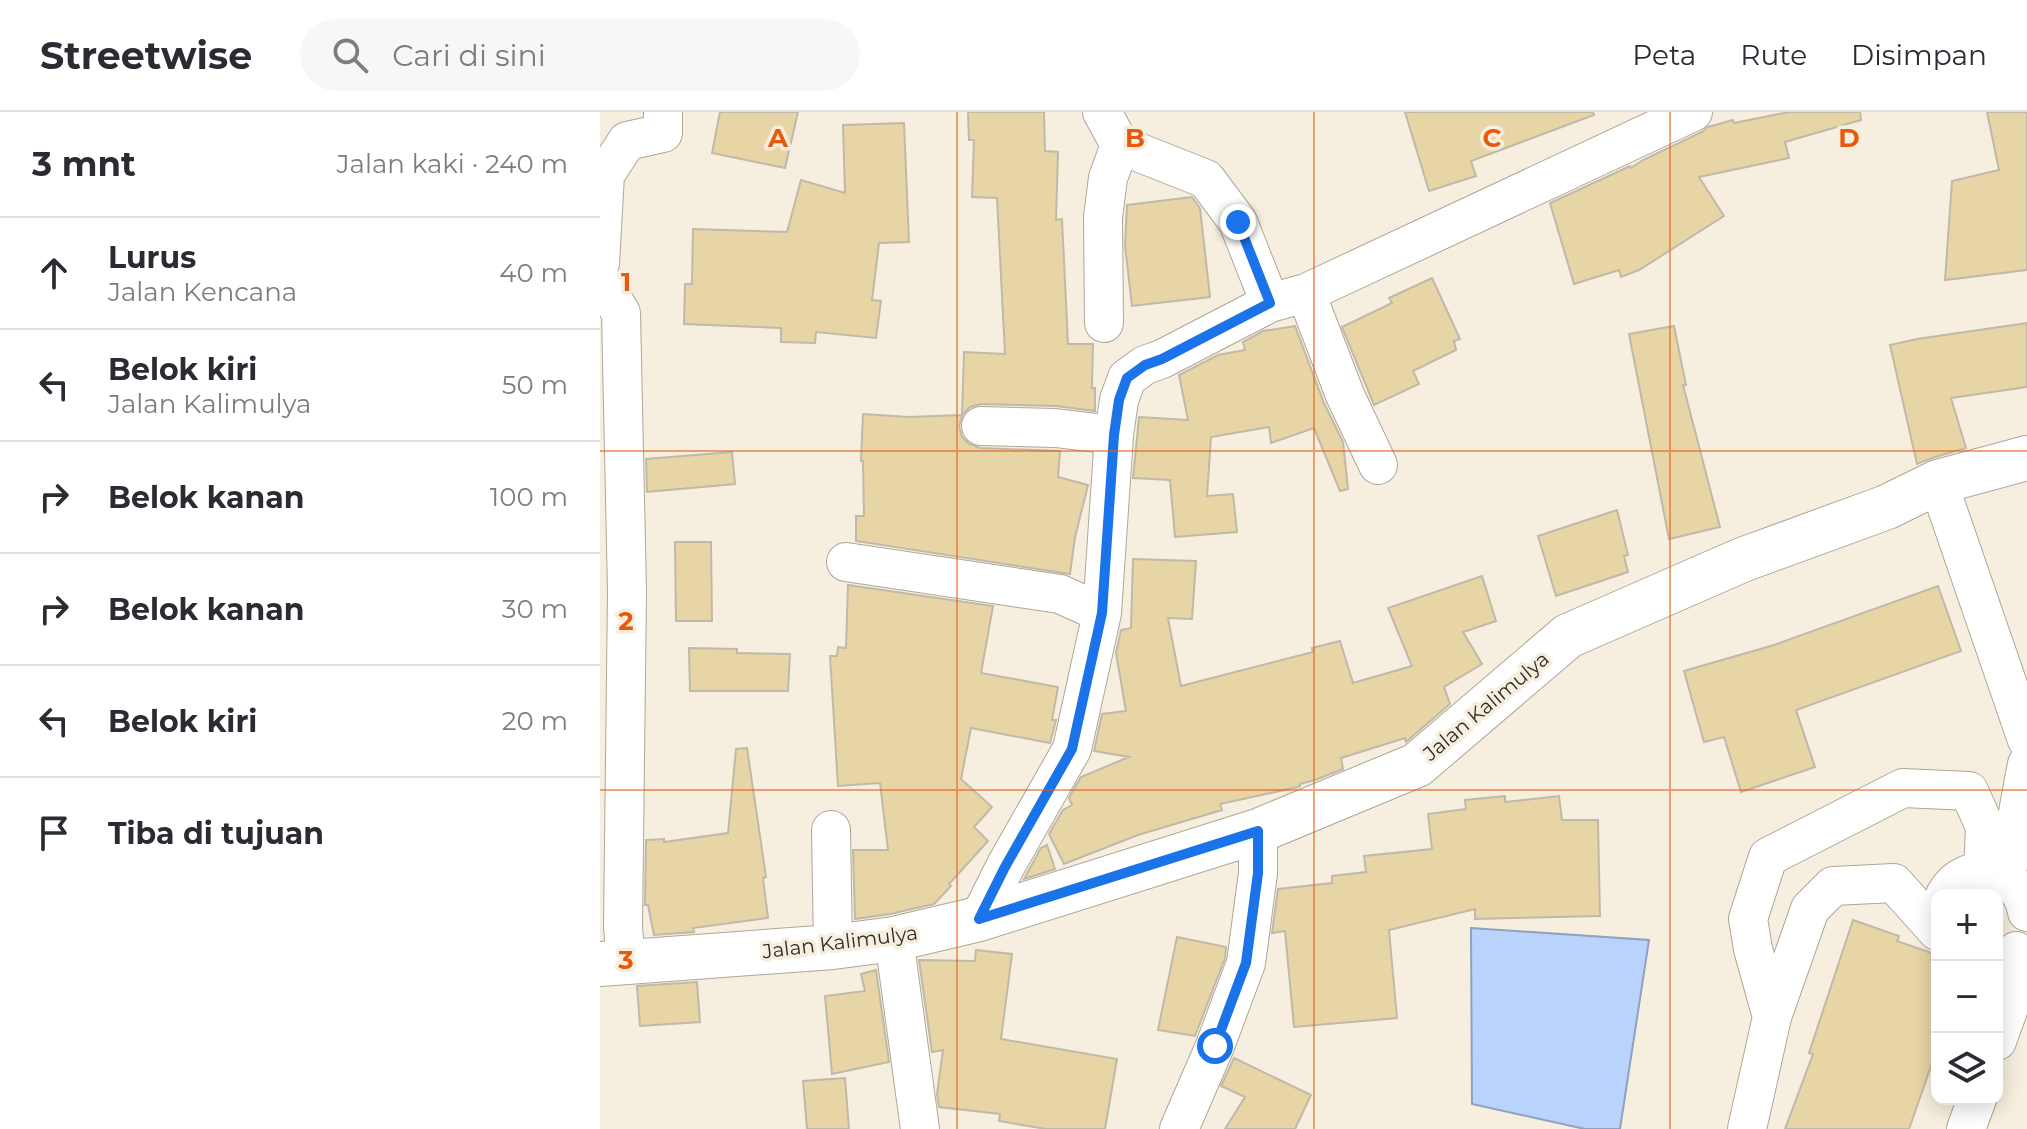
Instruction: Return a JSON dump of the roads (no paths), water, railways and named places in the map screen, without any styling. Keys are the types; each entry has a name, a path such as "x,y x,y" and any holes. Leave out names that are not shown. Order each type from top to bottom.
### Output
{"street":[{"path":"600,263 605,175 627,141 663,133 663,112"},
{"path":"1102,112 1120,145 1206,179 1238,222 1270,303"},
{"path":"979,919 1072,749 1102,613 1114,435 1119,400 1127,378 1145,365 1270,303 1306,293 1693,112"},
{"path":"1104,323 1103,217 1108,178 1120,145"},
{"path":"600,279 621,313 614,591 623,927 613,962"},
{"path":"1306,293 1345,395 1378,465"},
{"path":"981,426 1055,428 1114,435"},
{"name":"Jalan Kalimulya","path":"613,962 833,947 894,939 979,919 1258,831 1417,765 1568,636 1742,560 1887,507 1938,482 2027,458"},
{"path":"1938,482 2027,740"},
{"path":"846,562 1060,594 1102,613"},
{"path":"1994,874 2027,764"},
{"path":"1772,1017 1748,919 1768,857 1903,788 1969,791 1985,827 1994,874"},
{"path":"831,830 833,947"},
{"path":"1179,1129 1246,963 1258,873 1258,831"},
{"path":"1948,889 1973,873 1994,874 2017,887 2026,903 2027,912"},
{"path":"1747,1129 1772,1017 1810,909 1833,886 1894,883 1931,924"},
{"path":"894,939 920,1129"},
{"path":"2002,1033 2019,1002 2013,945"},
{"path":"1966,1129 1975,1105"}],"water":[{"path":"1471,928 1649,940 1620,1129 1585,1129 1472,1104"}]}
